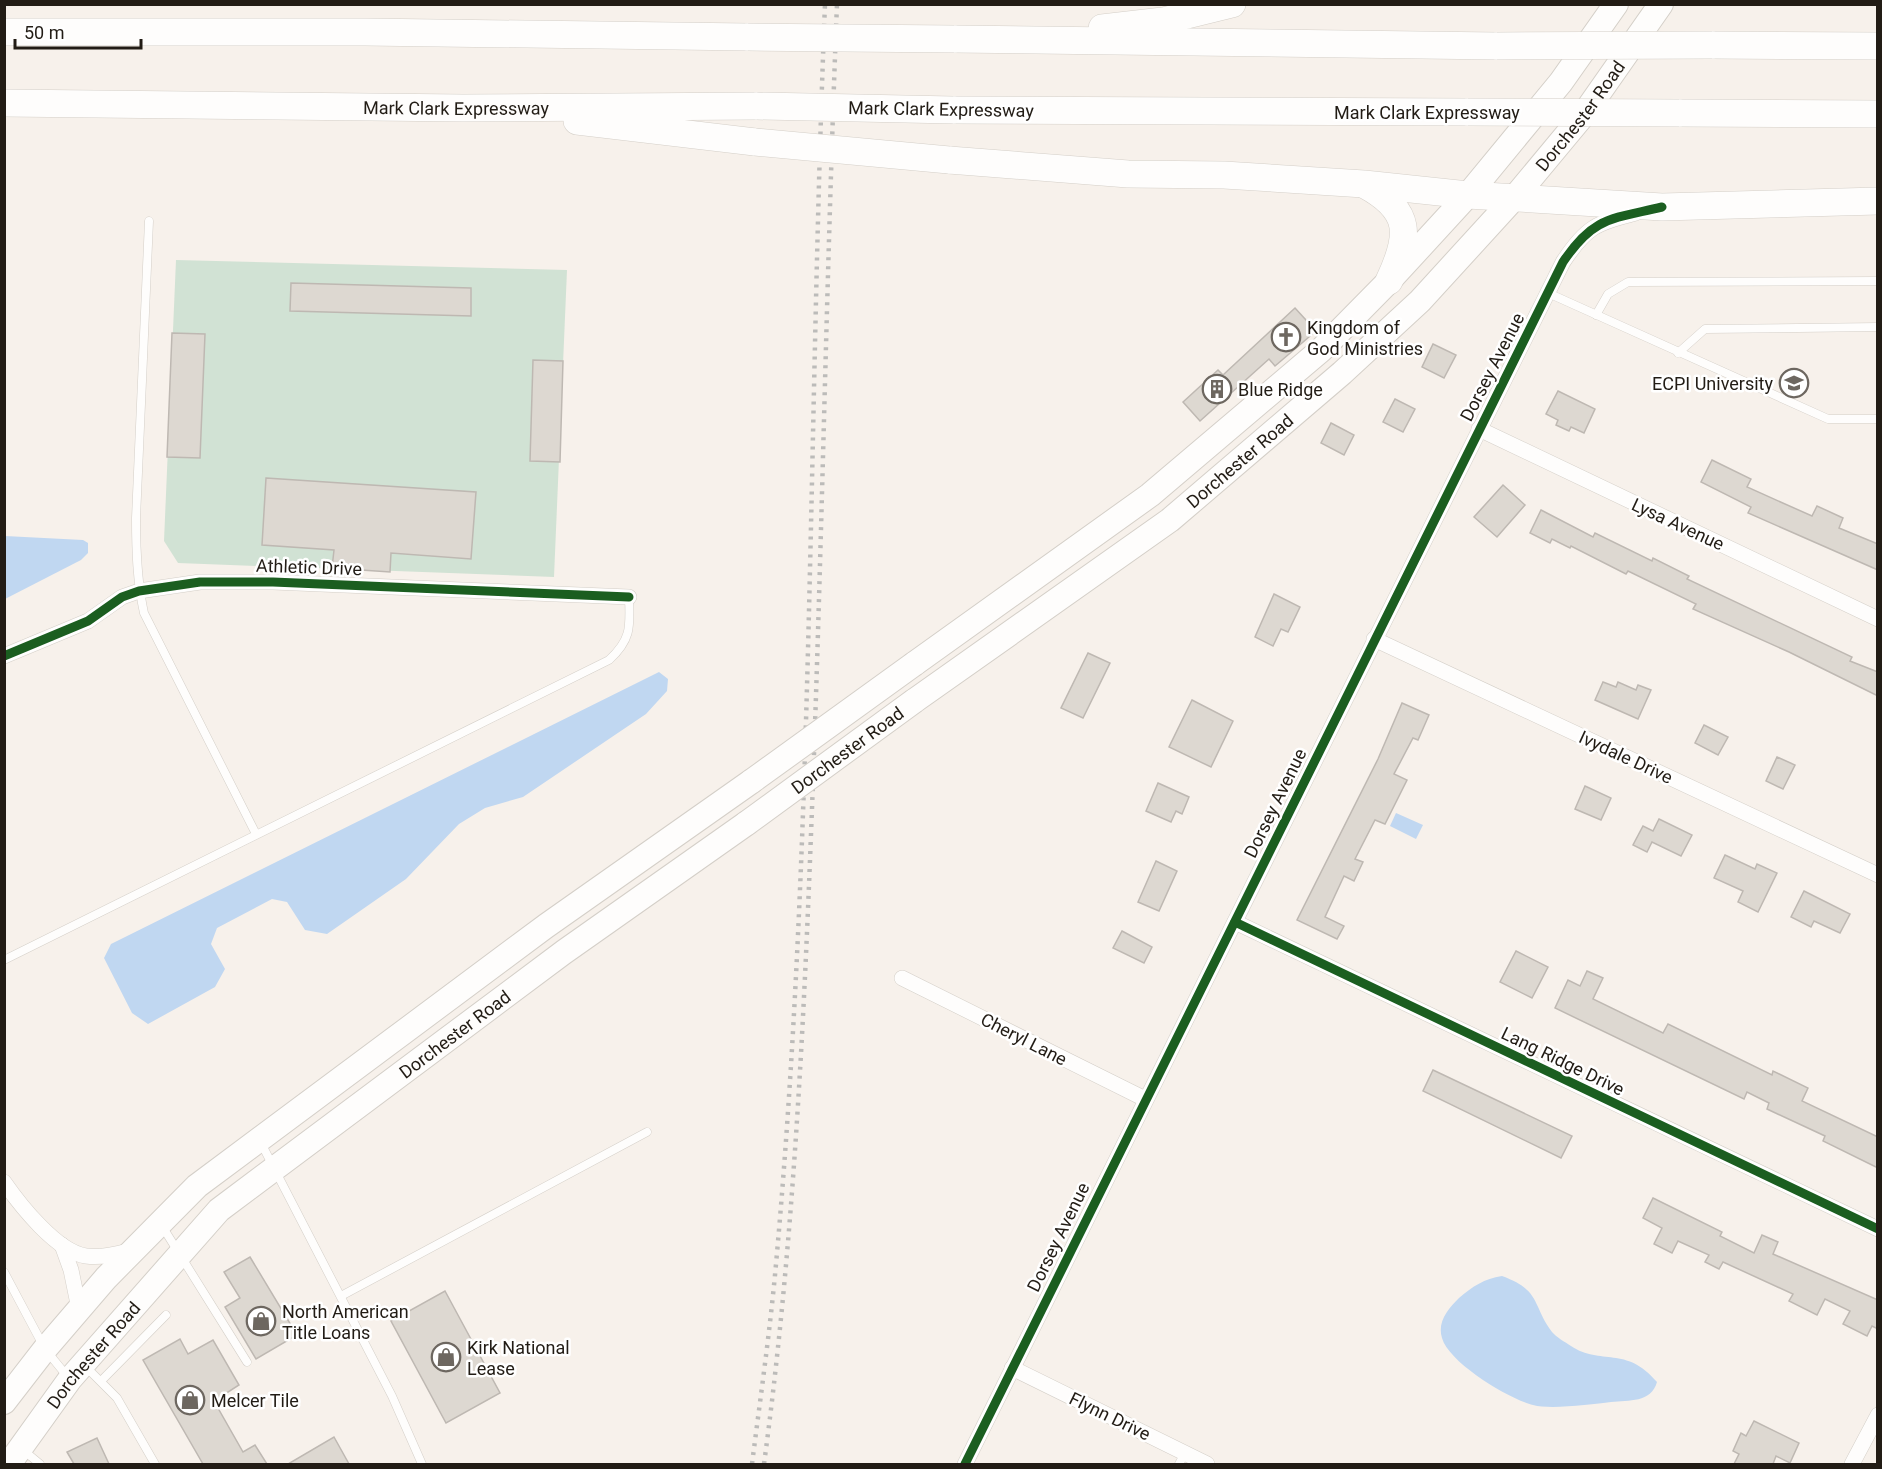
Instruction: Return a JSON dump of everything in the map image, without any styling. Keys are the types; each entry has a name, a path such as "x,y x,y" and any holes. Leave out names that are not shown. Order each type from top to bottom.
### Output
{"highway":[{"path":"954,39 1106,28 1163,21 1232,4"},
{"path":"4,22 162,32"},
{"path":"4,32 747,37 1497,46 1878,46"},
{"name":"Mark Clark Expressway","path":"4,103 463,108 757,106 953,110 1878,114"},
{"path":"4,109 65,105"},
{"path":"463,108 755,142 1128,174 1224,175 1364,184 1468,195 1662,207 1878,201"},
{"path":"1364,184 1386,196 1401,220 1405,236 1402,254 1389,281"}],"main road":[{"name":"Dorchester Road","path":"4,1402 79,1309 134,1249 197,1186 546,926 1150,495 1321,350 1389,281 1468,195 1561,82 1616,4"},
{"name":"Dorchester Road","path":"14,1456 76,1371 182,1255 219,1210 564,952 1179,512 1342,373 1420,301 1515,197 1584,114 1661,4"}],"street":[{"name":"Dorsey Avenue","path":"965,1464 1563,262 1577,241 1596,224 1662,207"},
{"name":"Lysa Avenue","path":"1479,429 1878,619"},
{"name":"Athletic Drive","path":"4,656 88,621 122,597 140,591 201,582 273,582 628,597"},
{"name":"Ivydale Drive","path":"1374,639 1878,876"},
{"name":"Lang Ridge Drive","path":"1235,922 1878,1229"},
{"name":"Cheryl Lane","path":"903,978 1145,1100"},
{"path":"4,1182 29,1213 62,1245 84,1256 111,1255 134,1249"},
{"path":"62,1245 71,1270 79,1309"},
{"name":"Flynn Drive","path":"1012,1368 1182,1459 1207,1464"},
{"path":"1852,1464 1878,1415"}],"lane":[{"path":"149,221 136,518 136,562 140,591 144,613 256,834"},
{"path":"1596,315 1608,294 1628,282 1878,281"},
{"path":"1548,293 1828,419 1878,419"},
{"path":"1678,353 1705,329 1878,327"},
{"path":"4,960 609,660 624,646 630,622 628,597"},
{"path":"342,1296 647,1132"},
{"path":"259,1140 276,1167 342,1296 392,1396 422,1464"},
{"path":"160,1223 247,1362"},
{"path":"4,1272 45,1349 76,1371 101,1381 117,1398 155,1464"},
{"path":"101,1381 166,1315"},
{"path":"14,1456 40,1464"}],"green space":[{"path":"176,260 567,270 554,577 178,563 164,541"}],"water":[{"path":"5,536 83,540 88,543 88,553 81,560 5,599"},
{"path":"659,672 668,679 667,691 646,714 523,797 485,808 459,824 406,879 327,934 305,930 287,902 272,899 217,928 211,944 225,969 215,987 148,1024 132,1013 104,958 111,944"},
{"path":"1396,813 1423,825 1416,839 1390,826"},
{"path":"1502,1276 1515,1281 1530,1293 1552,1332 1558,1338 1582,1352 1635,1364 1657,1382 1654,1389 1650,1394 1639,1399 1550,1407 1522,1401 1481,1379 1447,1348 1442,1338 1442,1321 1451,1307 1469,1290 1484,1281"}],"building":[{"path":"291,283 471,288 471,316 290,311"},
{"path":"1295,308 1316,331 1275,366 1269,359 1200,421 1183,402 1218,370 1223,375"},
{"path":"172,333 205,334 200,458 167,457"},
{"path":"1433,344 1456,355 1444,378 1422,367"},
{"path":"533,360 563,361 560,462 530,461"},
{"path":"1558,391 1595,409 1584,433 1571,427 1569,431 1556,425 1558,420 1546,414"},
{"path":"1395,399 1415,409 1403,432 1383,422"},
{"path":"1331,423 1354,435 1344,455 1321,443"},
{"path":"1712,460 1751,479 1747,487 1812,516 1817,506 1843,518 1839,528 1878,544 1878,570 1748,513 1751,507 1701,482"},
{"path":"266,478 476,492 471,559 391,553 390,572 332,568 334,550 262,545"},
{"path":"1503,485 1525,505 1497,537 1474,517"},
{"path":"1541,510 1593,537 1595,533 1652,561 1653,558 1689,576 1687,579 1852,657 1850,661 1878,672 1878,696 1789,652 1693,609 1696,604 1628,571 1626,574 1571,546 1570,548 1552,539 1550,543 1530,533"},
{"path":"1274,594 1300,607 1288,632 1281,629 1273,646 1255,637"},
{"path":"1088,653 1110,663 1083,718 1061,708"},
{"path":"1603,682 1616,687 1618,682 1636,690 1638,685 1651,690 1638,719 1595,700"},
{"path":"1192,700 1233,721 1211,767 1169,747"},
{"path":"1402,703 1429,715 1418,740 1413,738 1394,774 1407,780 1385,824 1375,820 1355,859 1363,862 1354,881 1344,876 1325,917 1344,926 1337,939 1297,920 1378,759"},
{"path":"1704,725 1728,737 1718,755 1695,743"},
{"path":"1777,757 1795,765 1783,789 1766,781"},
{"path":"1158,783 1189,797 1182,814 1176,811 1171,822 1146,811"},
{"path":"1585,786 1611,798 1601,820 1575,809"},
{"path":"1659,819 1692,835 1681,856 1652,842 1647,852 1633,845 1643,826 1653,831"},
{"path":"1725,855 1755,869 1757,864 1777,873 1758,912 1738,902 1743,891 1714,878"},
{"path":"1156,861 1177,871 1159,911 1138,902"},
{"path":"1804,891 1850,914 1840,933 1814,921 1811,927 1791,917"},
{"path":"1122,931 1152,947 1144,963 1113,948"},
{"path":"1516,951 1548,967 1532,998 1500,982"},
{"path":"1587,971 1603,978 1593,999 1663,1033 1668,1024 1772,1075 1773,1071 1808,1088 1802,1101 1878,1137 1878,1168 1823,1141 1825,1136 1767,1109 1769,1103 1747,1092 1744,1099 1555,1008 1568,980 1580,986"},
{"path":"1433,1070 1572,1136 1561,1158 1423,1091"},
{"path":"1653,1198 1722,1232 1720,1236 1754,1253 1762,1235 1778,1242 1773,1254 1878,1300 1878,1329 1872,1326 1867,1336 1843,1324 1850,1311 1825,1299 1817,1315 1789,1301 1793,1294 1723,1262 1719,1269 1705,1262 1709,1255 1678,1241 1672,1253 1654,1244 1662,1228 1643,1218"},
{"name":"North American Title Loans","path":"250,1257 297,1335 256,1359 225,1307 240,1298 224,1272"},
{"name":"Kirk National Lease","path":"445,1291 500,1393 446,1423 391,1321"},
{"name":"Melcer Tile","path":"180,1339 188,1354 213,1340 239,1385 214,1401 243,1452 255,1445 267,1464 203,1464 143,1360"},
{"path":"1754,1421 1799,1443 1790,1463 1776,1456 1773,1464 1734,1464 1739,1454 1733,1451 1741,1433 1746,1436"},
{"path":"334,1437 349,1464 288,1464"},
{"path":"97,1438 109,1464 74,1464 67,1452"}],"railway":[{"path":"752,1464 775,1275 788,1117 797,958 825,4"},
{"path":"764,1464 789,1229 804,992 815,730 837,4"}],"cycle path":[{"path":"965,1464 1563,262 1585,236 1605,222 1662,207"},
{"path":"4,656 88,621 122,597 139,591 200,582 273,582 629,597"},
{"path":"1235,922 1878,1229"}],"place":[{"name":"Kingdom of God Ministries","path":"1286,337"},
{"name":"ECPI University","path":"1794,383"},
{"name":"Blue Ridge","path":"1217,389"},
{"name":"North American Title Loans","path":"261,1321"},
{"name":"Kirk National Lease","path":"446,1357"},
{"name":"Melcer Tile","path":"190,1400"}]}
